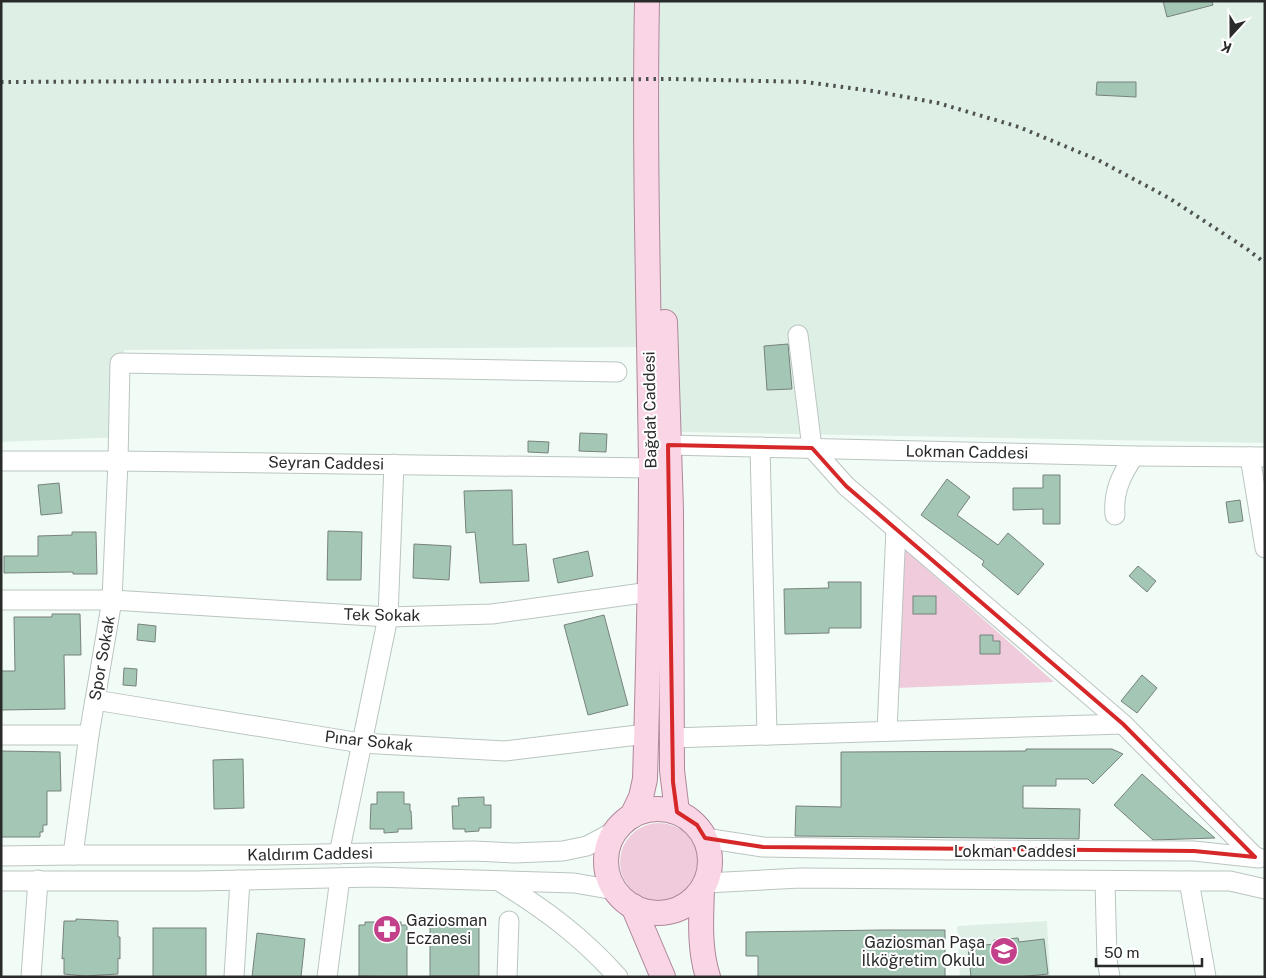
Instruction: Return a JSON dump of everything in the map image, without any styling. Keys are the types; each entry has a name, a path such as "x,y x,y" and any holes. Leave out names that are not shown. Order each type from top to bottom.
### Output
{"main road":[{"name":"Bağdat Caddesi","path":"623,824 643,789 650,645 651,468 646,166 647,1"},
{"name":"Bağdat Caddesi","path":"663,1 659,136 671,520 672,776 677,812"},
{"path":"704,886 697,896 685,906 670,912 647,912 633,906 615,890 609,876 606,861 608,846 623,824 646,810 654,809 677,812 697,825 705,838 711,860 704,886 700,925 704,965 708,977"},
{"path":"633,906 663,977"}],"street":[{"path":"798,335 812,448 846,486 1123,724 1260,858"},
{"name":"Spor Sokak","path":"73,854 89,735 112,600 120,363 617,372"},
{"name":"Lokman Caddesi","path":"668,445 1134,456 1257,457"},
{"path":"760,447 767,735"},
{"path":"1115,515 1114,498 1118,482 1134,456"},
{"path":"1257,457 1265,548"},
{"name":"Seyran Caddesi","path":"1,461 651,468"},
{"path":"339,854 388,618 394,464"},
{"path":"887,731 896,529"},
{"name":"Tek Sokak","path":"1,600 112,600 388,618 492,614 650,592"},
{"name":"Pınar Sokak","path":"95,700 361,743 505,751 646,734"},
{"path":"671,738 1123,724"},
{"path":"1,735 89,735"},
{"name":"Kaldırım Caddesi","path":"1,856 563,851 587,846 623,824"},
{"name":"Lokman Caddesi","path":"705,838 763,847 948,850 1194,850 1260,858"},
{"name":"Kaldırım Caddesi","path":"1,881 196,882 373,877 574,884 615,890"},
{"path":"327,977 340,878"},
{"name":"Lokman Caddesi","path":"704,886 800,878 1230,881 1265,889"},
{"path":"31,977 38,880"},
{"path":"234,977 240,880"},
{"path":"1105,881 1107,960 1110,977"},
{"path":"1189,881 1206,977"},
{"path":"501,882 539,906 567,927 589,946 618,977"},
{"path":"507,977 509,921"}],"highlighted area":[{"path":"668,445 812,448 846,486 1123,724 1255,857 1194,851 763,847 705,838 697,825 677,812 673,782"}],"shaded area":[{"path":"1,1 1265,1 1265,443 680,432 657,347 124,350 124,437 1,442"},
{"path":"896,542 1054,682 896,688"},
{"path":"659,823 674,826 686,835 695,847 698,862 695,877 686,889 674,898 659,901 644,898 632,889 623,877 620,862 623,847 632,835 644,826"},
{"name":"Gaziosman Paşa İlköğretim Okulu","path":"1047,921 1050,977 960,977 957,926"}],"building":[{"path":"1163,1 1212,1 1213,5 1167,17"},
{"path":"1097,82 1136,82 1136,97 1096,95"},
{"path":"788,344 792,389 767,390 764,346"},
{"path":"580,433 607,434 606,452 579,451"},
{"path":"528,441 549,442 548,453 528,452"},
{"path":"1043,475 1060,475 1060,524 1043,524 1043,509 1013,510 1013,488 1043,488"},
{"path":"947,479 970,497 957,515 998,545 1008,533 1044,564 1018,595 982,565 984,561 921,515"},
{"path":"59,483 62,513 41,515 38,485"},
{"path":"512,490 513,545 526,544 529,581 480,583 475,532 466,533 464,491"},
{"path":"1240,500 1243,521 1229,523 1226,502"},
{"path":"328,531 362,532 361,580 327,580"},
{"path":"72,532 96,532 97,574 73,574 73,572 4,573 4,556 38,556 38,536 72,535"},
{"path":"414,544 451,546 449,580 413,578"},
{"path":"588,551 593,576 558,583 553,559"},
{"path":"1138,566 1156,581 1147,592 1129,576"},
{"path":"828,582 861,582 861,628 829,628 829,633 785,634 784,589 829,588"},
{"path":"913,596 936,596 936,614 913,614"},
{"path":"52,614 80,614 81,655 64,655 65,709 1,710 1,671 15,671 14,617 52,617"},
{"path":"604,615 628,705 588,715 564,625"},
{"path":"138,624 156,626 155,642 137,640"},
{"path":"980,635 993,635 993,641 1000,641 1000,654 980,654"},
{"path":"124,668 137,669 136,686 123,685"},
{"path":"1142,675 1157,688 1137,713 1121,701"},
{"path":"1026,749 1112,749 1123,754 1093,784 1088,779 1056,779 1056,786 1023,786 1023,808 1080,809 1079,839 795,836 796,806 841,807 841,752 1026,751"},
{"path":"1,751 60,752 61,791 47,791 47,825 43,825 43,832 40,832 40,837 1,837"},
{"path":"243,759 244,808 214,809 213,760"},
{"path":"1142,774 1215,838 1153,840 1114,805"},
{"path":"377,792 404,792 404,804 410,804 412,829 398,829 398,832 384,833 384,829 370,829 371,804 377,804"},
{"path":"484,797 484,805 491,805 491,828 479,828 479,831 465,832 465,829 453,829 452,806 459,806 458,798"},
{"path":"76,919 118,921 120,959 118,958 118,974 85,976 64,974 64,958 62,959 64,921 76,921"},
{"path":"437,921 472,921 472,924 479,924 479,976 430,976 430,924 437,924"},
{"path":"365,922 401,922 401,925 407,925 407,977 359,976 359,925 365,925"},
{"path":"153,928 206,928 206,977 153,977"},
{"path":"945,930 945,977 758,977 758,956 746,956 746,932"},
{"path":"257,933 305,939 301,977 252,977"},
{"path":"1018,938 1019,942 1044,939 1048,974 1018,977 971,977 968,947 994,944 994,940"}],"railway":[{"path":"1,82 672,79 806,82 873,91 938,103 1019,127 1098,160 1169,198 1247,249 1265,263"}],"place":[{"name":"Gaziosman Eczanesi","path":"387,929"},
{"name":"Gaziosman Paşa İlköğretim Okulu","path":"1004,951"}]}
